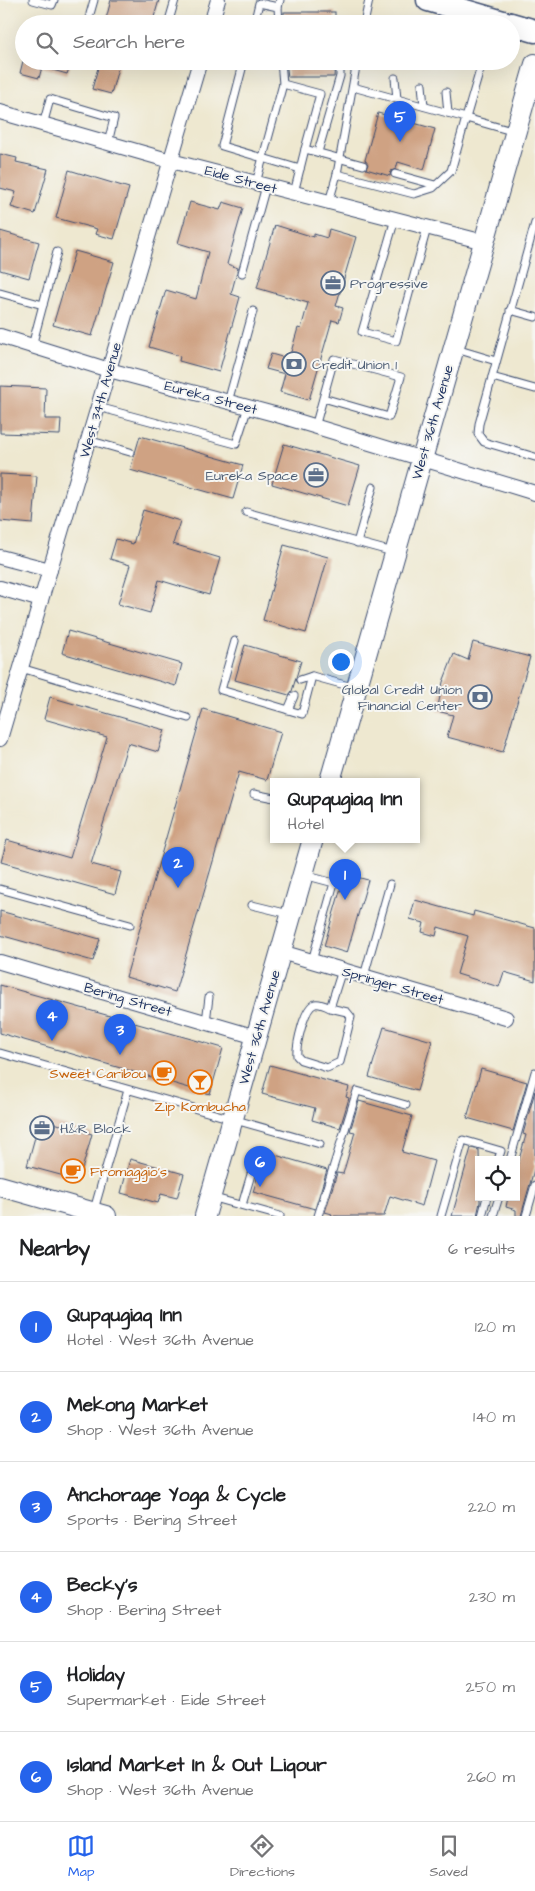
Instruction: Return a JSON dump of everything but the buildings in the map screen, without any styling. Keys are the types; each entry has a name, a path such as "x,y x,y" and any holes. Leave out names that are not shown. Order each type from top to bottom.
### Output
{"main road":[{"path":"428,0 470,15"},
{"path":"520,27 535,31"},
{"name":"West 36th Avenue","path":"331,778 535,64"},
{"name":"West 36th Avenue","path":"205,1216 312,843"},
{"path":"0,1186 100,1214"}],"street":[{"path":"214,15 218,0"},
{"name":"West 34th Avenue","path":"0,739 197,70"},
{"name":"Eide Street","path":"0,112 171,161 484,242"},
{"name":"Eureka Street","path":"0,336 109,370 315,426 535,493"},
{"path":"0,557 50,570"},
{"path":"0,588 41,600"},
{"name":"Springer Street","path":"281,952 506,1018"},
{"name":"Bering Street","path":"0,962 256,1037"}],"lane":[{"path":"33,0 52,5 54,0"},
{"path":"90,14 94,0"},
{"path":"171,15 175,0"},
{"path":"366,15 369,0"},
{"path":"256,15 259,3 279,4"},
{"path":"242,70 222,146 300,169"},
{"path":"242,273 261,184 262,158 283,84 282,70"},
{"path":"318,152 340,76 340,70"},
{"path":"329,202 337,174 356,70"},
{"path":"337,174 414,194 435,185 451,171 480,70"},
{"path":"395,78 397,99"},
{"path":"283,84 320,94 294,193"},
{"path":"422,85 424,106"},
{"path":"353,87 515,132"},
{"path":"446,92 448,113"},
{"path":"43,125 50,100 114,118 108,143"},
{"path":"305,149 363,165"},
{"path":"395,174 435,185"},
{"path":"395,219 362,332 396,341 428,228"},
{"path":"535,223 478,424 478,434 484,442 535,457"},
{"path":"32,346 57,252"},
{"path":"0,293 43,305"},
{"path":"510,310 535,317"},
{"path":"228,402 253,312"},
{"path":"454,348 496,361"},
{"path":"315,426 334,359 401,376 388,417 323,398"},
{"path":"492,377 535,389"},
{"path":"98,407 236,444 248,407"},
{"path":"88,440 130,452"},
{"path":"357,543 373,487"},
{"path":"246,512 395,553"},
{"path":"235,641 221,690 302,714 312,676"},
{"path":"21,668 188,718"},
{"path":"300,680 312,676 356,688"},
{"path":"288,710 294,696"},
{"path":"254,794 270,797"},
{"path":"303,875 334,883 312,962"},
{"path":"364,976 390,884"},
{"path":"0,889 130,925"},
{"path":"252,905 291,915"},
{"path":"330,1008 342,970"},
{"path":"206,1022 209,997"},
{"path":"312,1004 330,1008 347,1012 351,1017 340,1062 327,1068 301,1060 297,1056 296,1048 307,1010 312,1004"},
{"path":"0,1054 320,1144"},
{"path":"511,1156 535,1072"},
{"path":"100,1214 128,1090"},
{"path":"318,1216 358,1091 406,1105"},
{"path":"441,1216 463,1140 501,1151 499,1156"},
{"path":"242,1206 257,1154"},
{"path":"526,1216 535,1185"},
{"path":"211,1196 280,1216"},
{"path":"482,1216 486,1201"},
{"path":"493,1216 498,1201"}],"place":[{"name":"Holiday","path":"400,142"},
{"name":"Progressive","path":"333,283"},
{"name":"Credit Union 1","path":"294,364"},
{"name":"Eureka Space","path":"316,475"},
{"name":"Global Credit Union Financial Center","path":"480,697"},
{"name":"Mekong Market","path":"178,888"},
{"name":"Qupqugiaq Inn","path":"345,900"},
{"name":"Becky's","path":"52,1041"},
{"name":"Anchorage Yoga & Cycle","path":"120,1055"},
{"name":"Sweet Caribou","path":"164,1073"},
{"name":"Zip Kombucha","path":"200,1082"},
{"name":"H&R Block","path":"42,1128"},
{"name":"Fromaggio's","path":"73,1171"},
{"name":"Island Market In & Out Liqour","path":"260,1187"}]}
